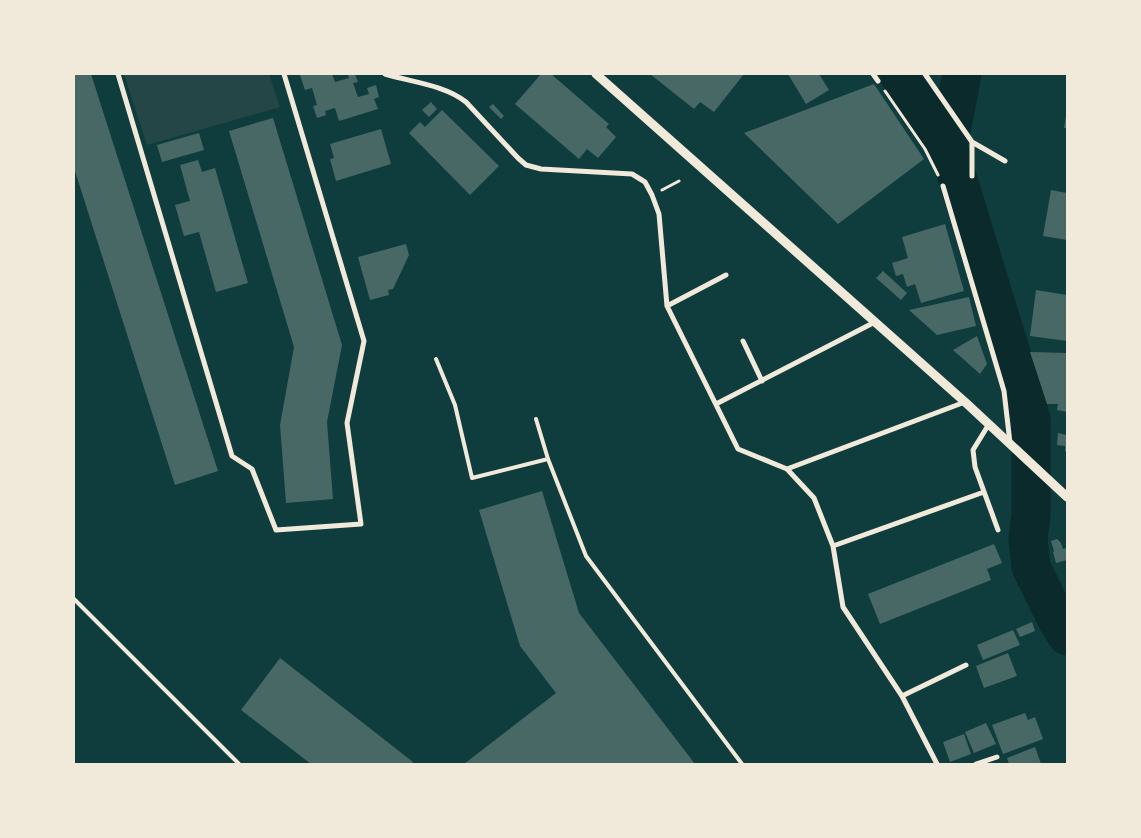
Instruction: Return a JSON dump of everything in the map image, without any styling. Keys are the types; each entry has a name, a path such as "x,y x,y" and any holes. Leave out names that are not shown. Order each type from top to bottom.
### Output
{"street":[{"path":"118,74 232,456 252,469 276,530 361,524 347,424 364,341 284,74"},
{"path":"385,74 449,91 459,96 526,165 541,169 632,174 645,182 659,214 667,306 738,449 787,469 814,498 833,546 843,606 902,696 937,764"},
{"path":"596,74 989,423 1067,497"},
{"path":"874,74 878,81"},
{"path":"925,74 972,142 1005,161"},
{"path":"972,142 972,176"},
{"path":"943,186 1004,391 1010,443"},
{"path":"667,306 726,276"},
{"path":"716,404 875,322"},
{"path":"743,341 762,381"},
{"path":"787,469 965,402"},
{"path":"989,423 973,450 975,467 998,530"},
{"path":"833,546 984,492"},
{"path":"902,696 966,665"},
{"path":"976,764 997,757"}],"lane":[{"path":"436,359 455,405 472,478 548,459"},
{"path":"536,419 548,459 586,556 742,764"},
{"path":"74,599 239,764"}],"path":[{"path":"878,81 926,149 943,186"}],"shaded area":[{"path":"124,74 269,74 280,107 147,145"}],"building":[{"path":"74,74 91,74 218,471 175,485 74,168"},
{"path":"332,74 335,82 349,78 348,75 355,74 358,82 353,83 358,97 369,94 367,88 376,85 379,97 374,99 378,109 339,121 335,108 325,111 326,115 317,118 313,106 317,105 312,88 305,90 300,75"},
{"path":"541,74 551,74 609,124 606,127 616,137 598,158 587,149 579,159 515,104"},
{"path":"650,74 744,74 714,112 700,102 694,109"},
{"path":"788,74 819,74 829,90 806,104"},
{"path":"874,84 924,159 838,224 744,133"},
{"path":"431,102 437,109 429,117 422,110"},
{"path":"493,104 504,116 501,119 489,107"},
{"path":"442,110 499,166 470,195 409,133 420,122 425,127"},
{"path":"1066,116 1067,128 1064,128"},
{"path":"273,118 342,345 327,422 333,499 286,503 280,425 294,347 229,131"},
{"path":"381,129 391,164 336,181 330,159 334,158 330,144"},
{"path":"199,133 204,150 162,162 157,145"},
{"path":"198,160 202,172 215,168 248,283 216,292 199,232 184,236 175,205 190,201 180,165"},
{"path":"1051,190 1067,193 1067,240 1043,236"},
{"path":"945,224 964,291 921,303 915,284 907,287 903,274 896,276 892,263 908,258 902,237"},
{"path":"406,244 409,255 393,289 388,290 389,295 370,300 358,257"},
{"path":"883,271 907,293 901,300 876,278"},
{"path":"1036,290 1067,295 1067,341 1030,336"},
{"path":"969,297 976,326 937,335 909,310"},
{"path":"977,336 987,364 980,374 953,350"},
{"path":"1030,352 1067,353 1067,412 1057,410 1058,404 1047,404"},
{"path":"1058,433 1067,435 1067,452 1065,451 1065,446 1057,445"},
{"path":"542,491 579,613 695,764 464,764 556,693 520,646 479,510"},
{"path":"1057,539 1063,549 1066,548 1067,560 1056,563 1051,541"},
{"path":"994,544 1002,563 987,569 991,580 880,624 868,594"},
{"path":"1032,622 1035,631 1020,637 1016,629"},
{"path":"1013,630 1020,645 983,660 977,645"},
{"path":"1008,653 1017,676 984,688 976,666"},
{"path":"280,658 413,762 411,764 311,764 241,710"},
{"path":"1025,713 1028,720 1035,717 1043,739 1003,754 992,725"},
{"path":"986,723 996,744 974,753 965,732"},
{"path":"964,734 971,754 950,762 943,742"},
{"path":"1035,747 1041,764 1009,764 1007,758"}],"waterway":[{"path":"898,74 948,147"},
{"path":"962,74 948,147 1031,419 1031,515 1028,539 1031,567 1058,622 1067,636"}]}
